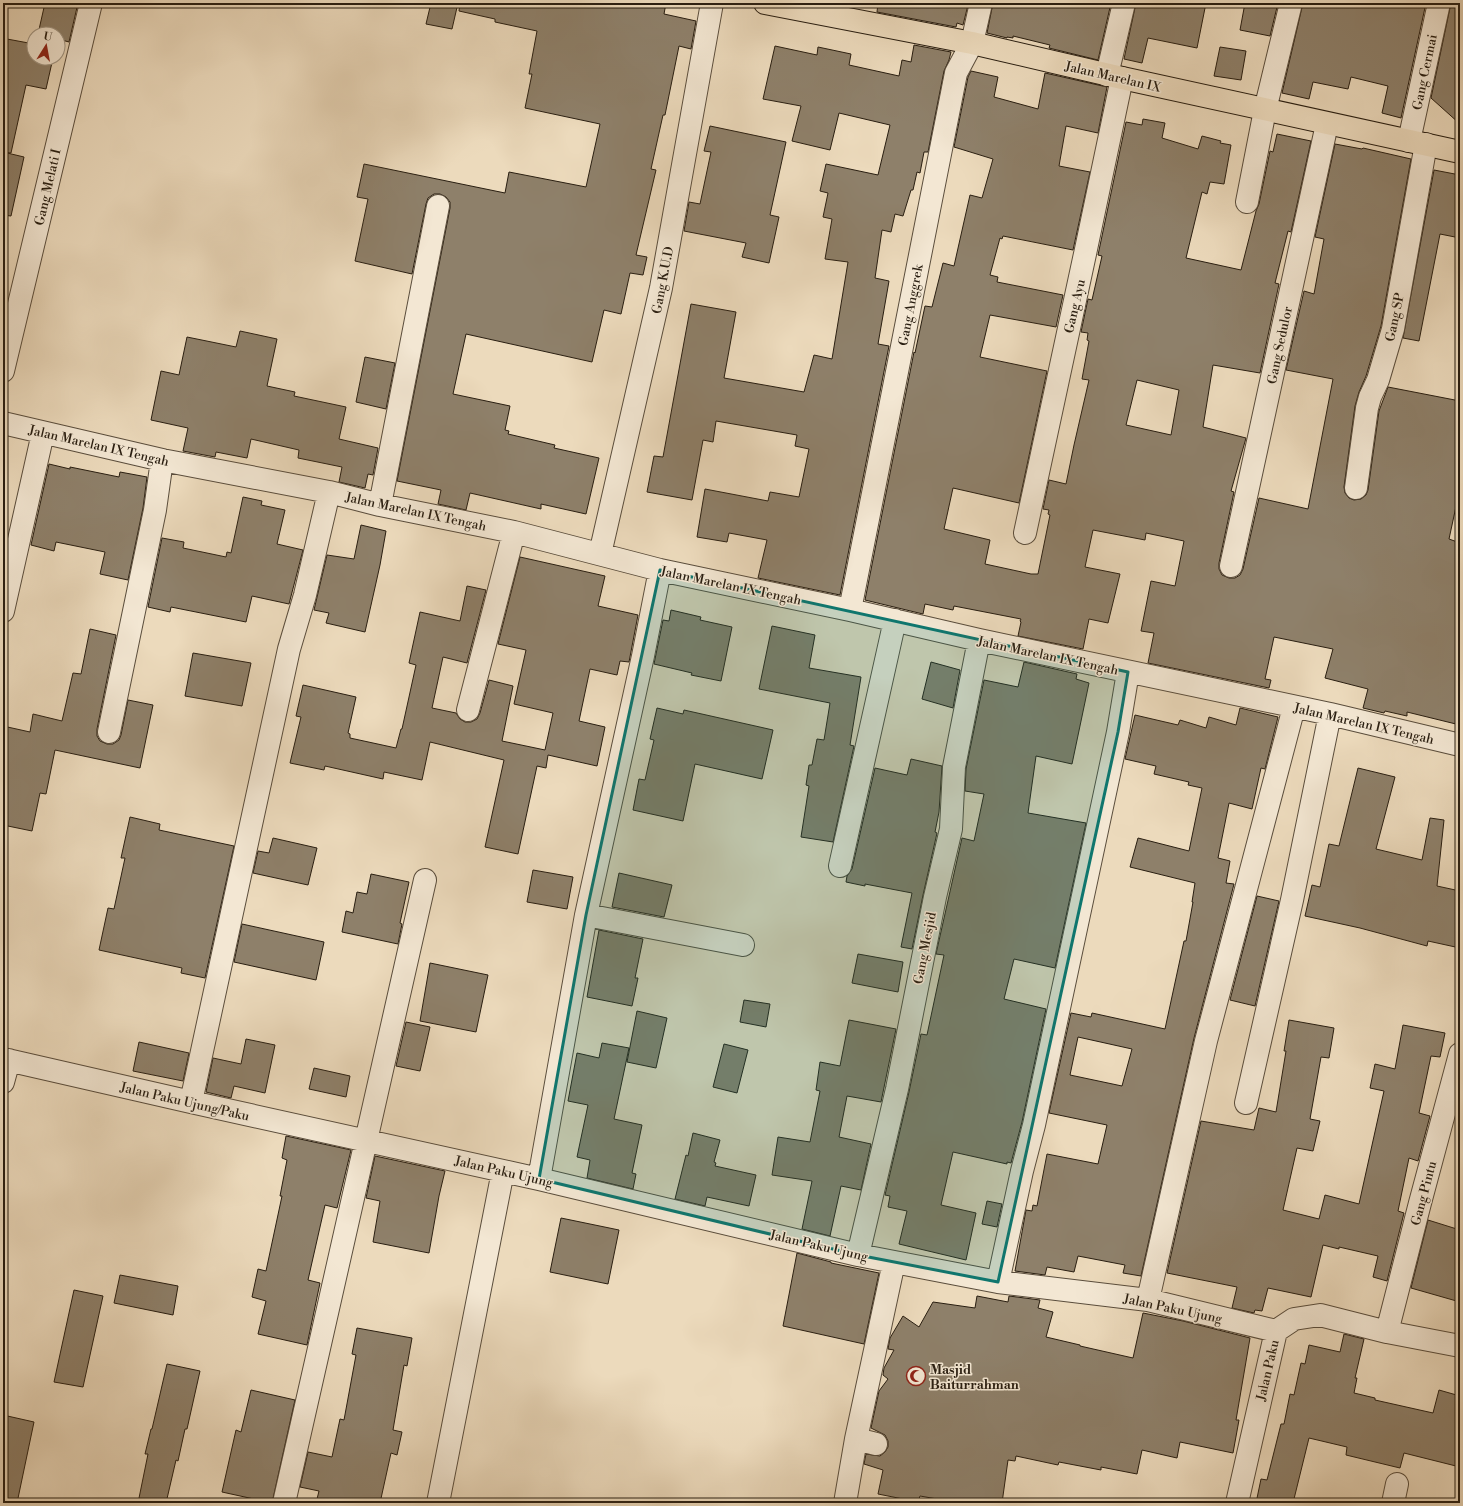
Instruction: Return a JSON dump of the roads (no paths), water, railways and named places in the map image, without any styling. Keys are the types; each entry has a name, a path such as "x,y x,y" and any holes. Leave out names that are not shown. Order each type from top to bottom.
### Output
{"main road":[{"name":"Jalan Marelan IX","path":"765,3 794,6 972,43 1327,124 1460,152"}],"street":[{"name":"Gang Melati I","path":"3,371 91,3"},
{"name":"Gang K.U.D","path":"600,554 661,288 712,3"},
{"name":"Gang Anggrek","path":"850,610 956,73 972,43 981,3"},
{"name":"Gang Ayu","path":"1025,533 1087,248 1124,3"},
{"path":"1247,202 1266,110 1291,3"},
{"name":"Gang Cermai","path":"1417,143 1439,3"},
{"name":"Gang Sedulor","path":"1231,566 1327,124"},
{"name":"Gang SP","path":"1356,488 1367,408 1370,397 1378,380 1393,329 1417,143"},
{"path":"380,505 438,206"},
{"name":"Jalan Marelan IX Tengah","path":"3,423 162,460 329,492 380,505 514,532 660,570 850,610 979,640 1330,714 1460,745"},
{"path":"3,611 43,433"},
{"path":"109,732 155,510 162,460"},
{"path":"191,1102 289,650 305,595 329,492"},
{"path":"468,710 514,532"},
{"path":"539,1179 586,915 643,656 660,570"},
{"path":"840,866 895,620"},
{"name":"Gang Mesjid","path":"858,1255 897,1089 935,897 951,829 954,767 979,640"},
{"path":"998,1282 1022,1171 1034,1125 1117,740 1128,672"},
{"path":"1148,1300 1206,1040 1294,707"},
{"path":"1246,1103 1292,900 1330,714"},
{"path":"284,1503 425,880"},
{"path":"586,915 743,945"},
{"name":"Gang Pintu","path":"1387,1332 1460,1054"},
{"path":"3,1082 6,1059"},
{"name":"Jalan Paku Ujung/Paku","path":"6,1059 367,1141"},
{"name":"Jalan Paku Ujung","path":"367,1141 539,1179 858,1255 894,1262 957,1283 998,1282 1148,1300 1276,1330"},
{"path":"438,1503 503,1171"},
{"path":"845,1503 866,1441 894,1262"},
{"name":"Jalan Paku","path":"1237,1503 1276,1330 1294,1319 1320,1315 1387,1332 1460,1346"}],"place":[{"name":"Masjid Baiturrahman","path":"916,1376"}]}
